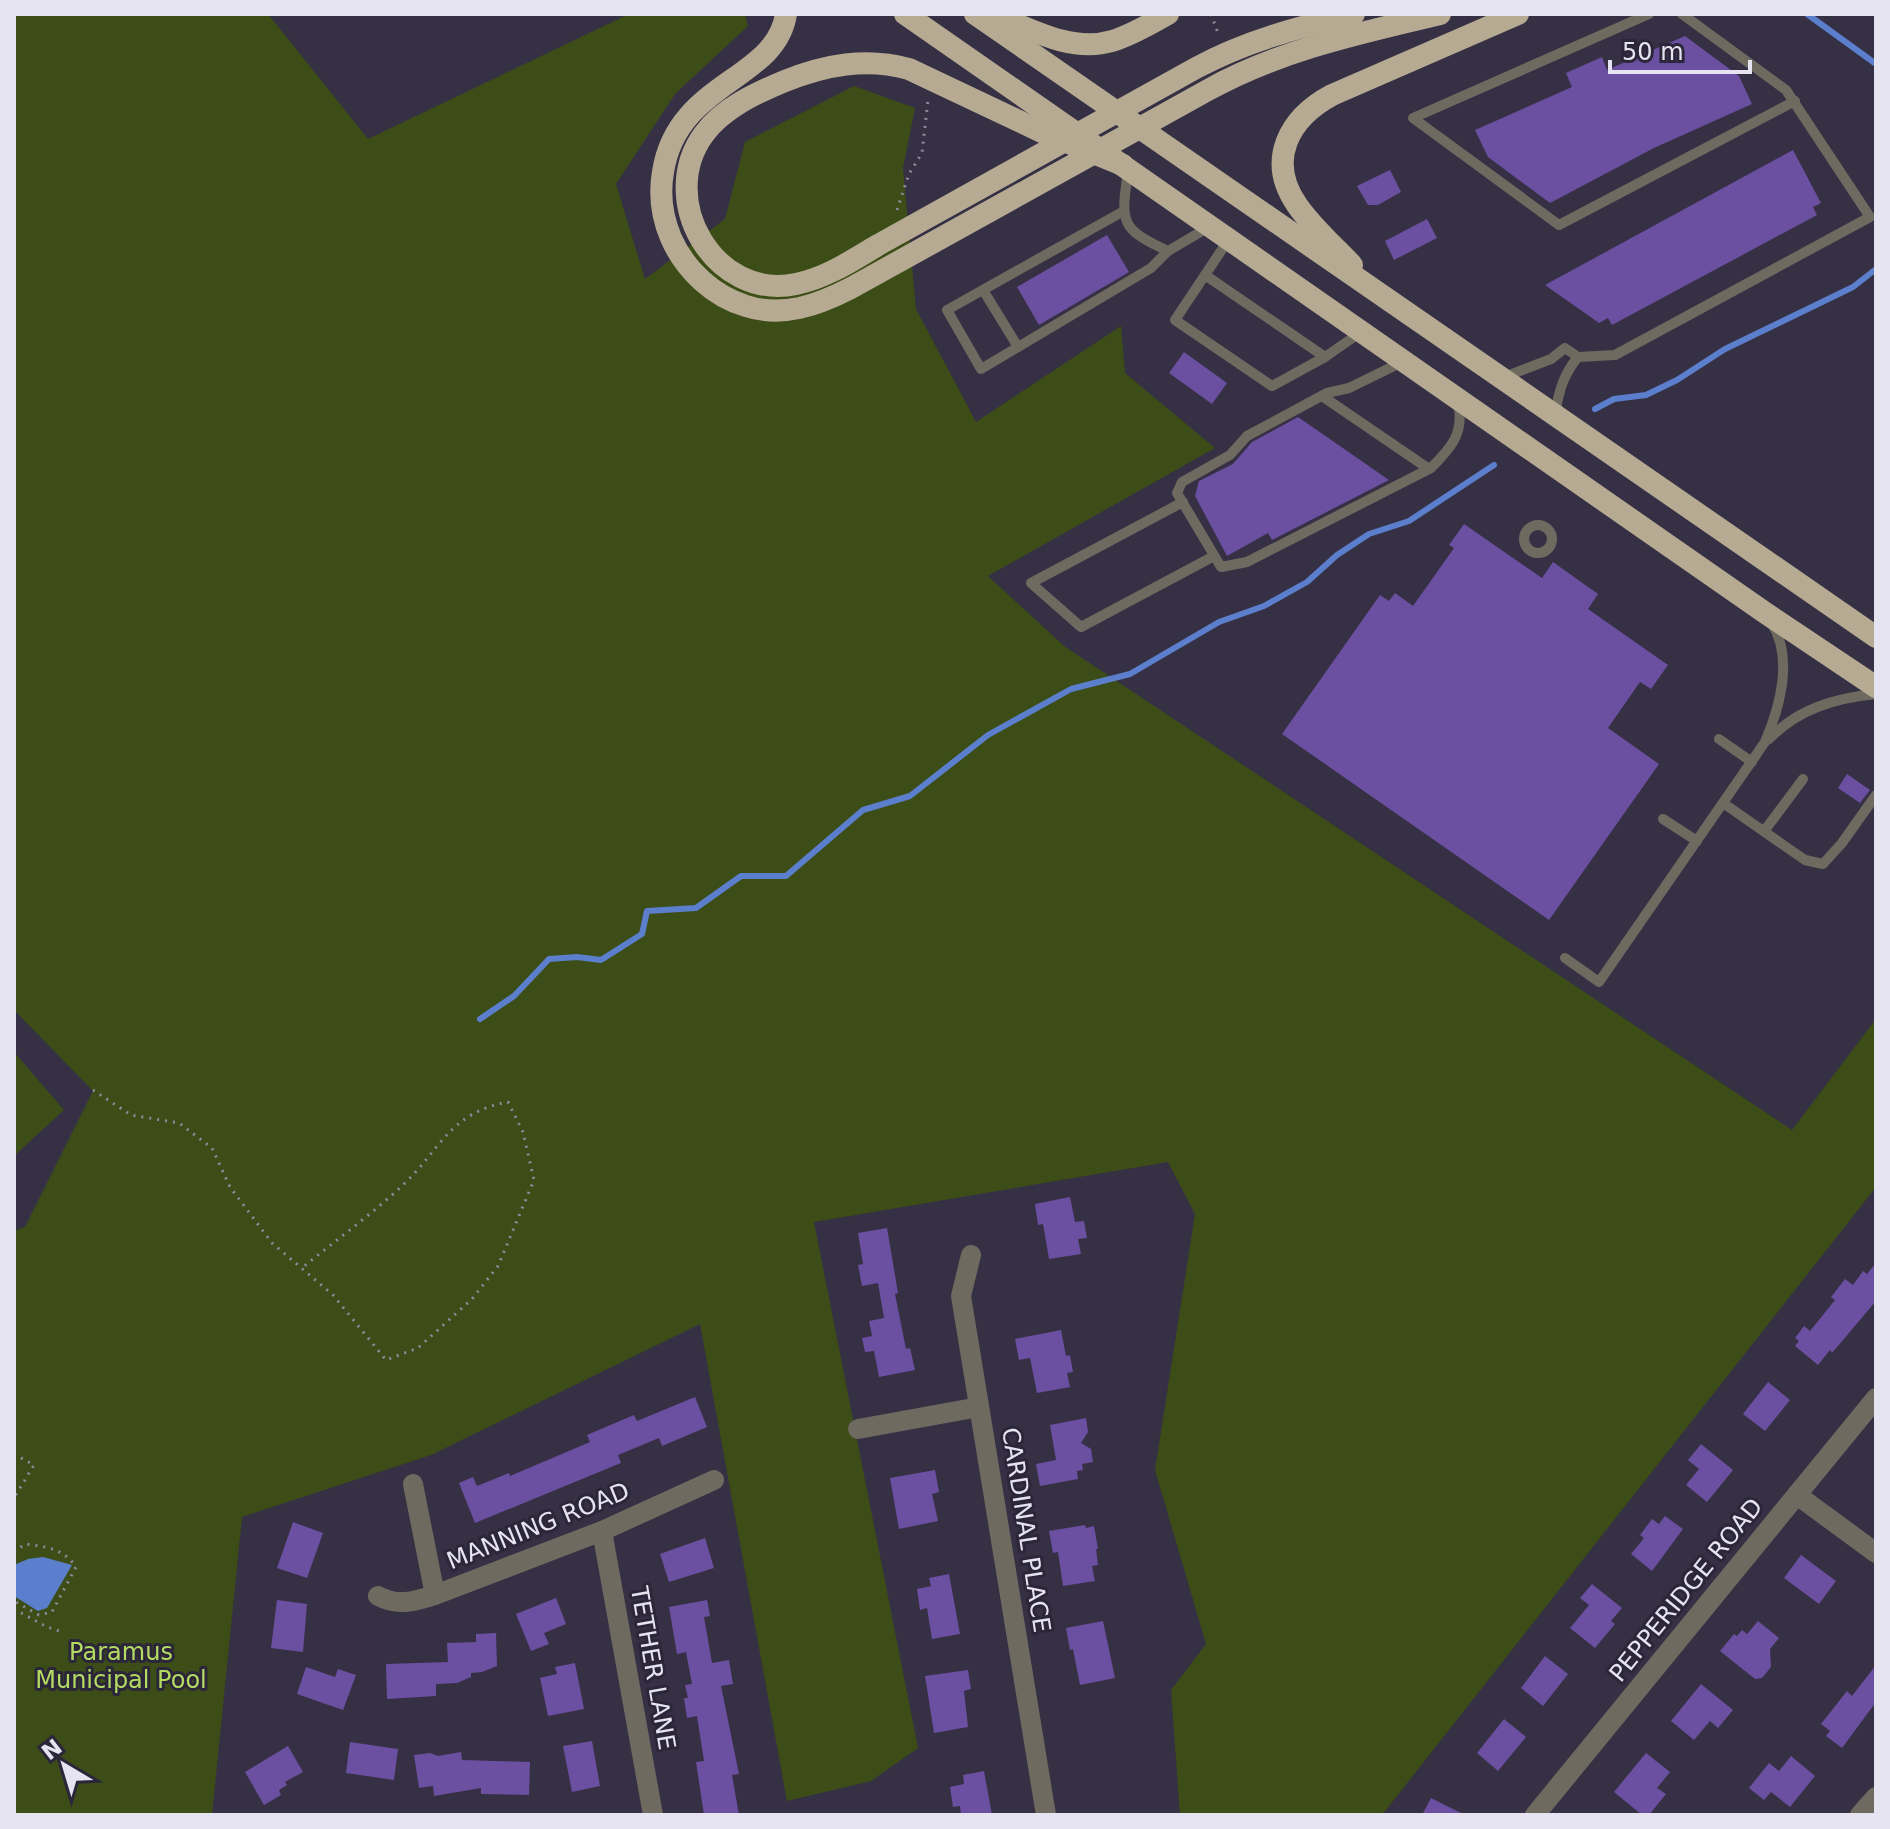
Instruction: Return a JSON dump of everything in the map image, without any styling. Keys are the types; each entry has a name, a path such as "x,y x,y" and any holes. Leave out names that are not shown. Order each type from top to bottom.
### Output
{"highway":[{"path":"786,14 785,25 769,52 696,106 676,132 661,182 667,229 681,256 713,290 728,299 763,310 779,311 809,306 834,296 1208,90 1263,63 1440,14"},
{"path":"905,14 1876,687"},
{"path":"975,14 1876,637"},
{"path":"993,14 1052,38 1095,44 1122,37 1168,14"},
{"path":"1125,167 1042,132 917,72 878,62 839,65 786,81 723,114 703,134 696,148 687,178 688,207 700,240 724,267 763,284 794,285 823,275 878,245 1196,68 1228,52 1354,14"},
{"path":"1383,298 1295,203 1284,170 1289,134 1301,115 1332,95 1518,14"}],"street":[{"name":"CARDINAL PLACE","path":"971,1255 961,1296 1046,1815"},
{"name":"PEPPERIDGE ROAD","path":"1535,1815 1876,1398"},
{"path":"858,1429 979,1407"},
{"name":"MANNING ROAD","path":"378,1596 393,1604 435,1595 602,1531 714,1480"},
{"path":"413,1484 435,1595"},
{"path":"1797,1495 1876,1553"},
{"name":"TETHER LANE","path":"602,1531 653,1815"},
{"path":"1860,1815 1876,1797"}],"lane":[{"path":"1649,14 1413,118 1559,225 1795,101"},
{"path":"1502,378 1551,359 1565,348 1578,357 1615,355 1870,217 1786,90 1682,14"},
{"path":"1125,167 1122,212 1130,228 1149,243 1168,251"},
{"path":"1122,212 947,310 981,369 1151,268 1168,251 1219,233"},
{"path":"1219,233 1205,275 1175,320 1272,386 1325,357 1362,332"},
{"path":"1205,275 1325,357"},
{"path":"983,290 1018,347"},
{"path":"1555,414 1566,371 1578,357"},
{"path":"1404,361 1349,388 1322,396 1247,436 1230,455 1182,482 1177,493 1221,567 1247,562 1429,469 1453,446 1461,413 1457,398"},
{"path":"1322,396 1429,469"},
{"path":"1183,502 1031,583 1081,627 1214,556"},
{"path":"1760,750 1776,713 1783,673 1776,630 1764,612"},
{"path":"1565,958 1599,982 1760,750 1779,729 1809,710 1830,702 1876,694"},
{"path":"1719,739 1752,762"},
{"path":"1765,830 1803,779"},
{"path":"1723,803 1805,860 1823,864 1876,795"},
{"path":"1663,819 1697,841"}],"path":[{"path":"1211,14 1221,41"},
{"path":"897,210 909,174 922,153 929,88"},
{"path":"93,1090 131,1115 179,1123 212,1148 230,1187 272,1243 333,1295 386,1360 418,1348 472,1299 498,1266 534,1180 523,1132 508,1102 490,1105 449,1129 405,1183 302,1268"},
{"path":"14,1454 34,1465 14,1498"},
{"path":"14,1552 25,1544 51,1547 76,1567 52,1612 39,1615 14,1601"},
{"path":"14,1609 59,1631"}],"green space":[{"name":"Paramus Municipal Pool","path":"14,14 268,14 368,139 629,14 745,14 748,26 675,94 616,184 645,279 725,219 745,142 854,86 915,108 903,168 916,309 976,422 1121,326 1125,373 1215,448 988,576 1064,646 1792,1130 1876,1019 1876,1187 1382,1815 1180,1815 1171,1690 1206,1644 1155,1470 1195,1214 1168,1162 814,1222 918,1748 871,1781 787,1801 700,1324 431,1455 242,1517 212,1815 14,1815 14,1231 25,1227 93,1091 14,1010"},
{"path":"14,1052 64,1110 14,1156"}],"water":[{"path":"43,1557 72,1565 47,1608 38,1611 14,1596 14,1565"}],"building":[{"path":"1685,36 1739,76 1752,104 1654,148 1550,203 1488,157 1475,130 1572,87 1566,73 1602,57 1607,70"},
{"path":"1793,150 1821,203 1813,207 1817,215 1612,325 1608,318 1599,323 1545,285"},
{"path":"1390,170 1401,192 1378,205 1368,205 1357,186"},
{"path":"1427,219 1437,238 1394,260 1385,241"},
{"path":"1107,235 1129,272 1039,325 1017,287"},
{"path":"1184,352 1227,383 1212,404 1169,373"},
{"path":"1298,417 1389,480 1272,540 1268,533 1227,556 1195,496 1199,481 1233,464 1252,442"},
{"path":"1464,524 1542,578 1553,562 1598,594 1588,609 1668,665 1651,689 1640,682 1608,728 1659,764 1549,920 1282,734 1380,595 1389,601 1395,593 1413,606 1454,548 1449,545"},
{"path":"1847,774 1870,790 1860,803 1838,788"},
{"path":"1070,1197 1075,1222 1084,1221 1087,1238 1078,1239 1081,1254 1049,1259 1043,1224 1038,1225 1035,1204"},
{"path":"887,1228 898,1293 895,1294 906,1349 910,1348 915,1370 879,1377 874,1351 865,1352 862,1338 872,1336 869,1321 884,1318 878,1283 862,1286 858,1265 863,1264 858,1233"},
{"path":"1876,1263 1876,1301 1818,1365 1795,1346 1799,1341 1795,1338 1804,1326 1810,1331 1835,1300 1831,1297 1845,1279 1853,1285 1863,1271 1867,1274"},
{"path":"1061,1330 1073,1372 1067,1373 1070,1387 1037,1393 1030,1358 1019,1360 1015,1339"},
{"path":"1768,1382 1790,1400 1765,1431 1743,1414"},
{"path":"695,1397 707,1427 662,1446 659,1438 618,1455 621,1463 475,1523 459,1483 473,1477 477,1486 509,1473 510,1476 590,1442 587,1435 634,1415 637,1421"},
{"path":"1086,1418 1088,1432 1081,1443 1091,1449 1093,1462 1082,1464 1083,1470 1077,1471 1078,1479 1040,1486 1036,1464 1056,1460 1050,1425"},
{"path":"1701,1444 1733,1470 1707,1502 1686,1485 1699,1469 1688,1460"},
{"path":"935,1470 939,1492 932,1494 938,1521 899,1529 890,1478"},
{"path":"1665,1516 1683,1529 1652,1571 1631,1554 1644,1538 1640,1535 1652,1519 1659,1524"},
{"path":"293,1522 323,1533 307,1578 277,1568"},
{"path":"1085,1525 1086,1528 1094,1526 1098,1549 1098,1565 1092,1566 1095,1581 1063,1586 1058,1552 1053,1553 1049,1531"},
{"path":"705,1538 714,1568 669,1582 660,1554"},
{"path":"1801,1555 1836,1581 1819,1604 1784,1578"},
{"path":"949,1574 960,1634 932,1639 927,1608 920,1610 917,1589 931,1586 929,1578"},
{"path":"1592,1584 1622,1608 1611,1621 1615,1624 1595,1648 1570,1628 1589,1605 1580,1598"},
{"path":"556,1598 566,1624 544,1633 549,1644 531,1651 516,1614"},
{"path":"277,1600 307,1604 303,1652 271,1648"},
{"path":"707,1600 710,1616 704,1617 712,1663 729,1660 733,1684 721,1686 739,1774 732,1775 739,1815 704,1815 696,1762 704,1761 697,1716 687,1718 684,1698 688,1698 685,1685 692,1684 686,1652 677,1654 669,1607"},
{"path":"1103,1621 1115,1678 1080,1685 1066,1628"},
{"path":"1758,1621 1779,1638 1770,1649 1771,1667 1762,1678 1755,1679 1720,1651 1734,1634 1737,1636 1742,1630 1747,1634"},
{"path":"496,1633 497,1666 471,1673 471,1677 457,1683 436,1684 436,1696 387,1699 386,1664 448,1662 447,1643 476,1642 476,1634"},
{"path":"1545,1656 1568,1674 1543,1706 1521,1688"},
{"path":"575,1663 584,1709 548,1716 540,1678 557,1674 555,1667"},
{"path":"1876,1665 1876,1702 1842,1748 1826,1736 1830,1731 1821,1724 1847,1691 1852,1696"},
{"path":"306,1667 335,1677 338,1669 356,1675 343,1710 297,1694"},
{"path":"968,1670 971,1689 964,1691 968,1727 934,1733 925,1676"},
{"path":"1701,1684 1733,1710 1718,1728 1710,1721 1694,1740 1671,1721"},
{"path":"1504,1719 1526,1737 1498,1771 1477,1753"},
{"path":"592,1741 600,1786 572,1792 563,1746"},
{"path":"350,1742 398,1749 394,1780 346,1773"},
{"path":"288,1746 303,1772 285,1782 287,1785 279,1790 281,1795 264,1805 245,1772"},
{"path":"461,1752 462,1760 530,1762 529,1795 481,1794 481,1788 434,1796 433,1786 419,1788 414,1755 430,1753 438,1756"},
{"path":"1646,1753 1670,1772 1657,1788 1666,1794 1649,1815 1642,1815 1614,1792"},
{"path":"1791,1756 1815,1776 1790,1807 1771,1792 1764,1800 1749,1788 1769,1763 1779,1771"},
{"path":"984,1771 992,1815 961,1815 960,1806 953,1807 950,1787 964,1784 963,1775"},
{"path":"1431,1798 1465,1815 1422,1815"}],"waterway":[{"path":"1807,14 1876,64"},
{"path":"1595,409 1614,399 1646,395 1677,380 1725,349 1853,287 1876,269"},
{"path":"480,1019 514,996 549,959 577,957 601,960 642,934 647,911 696,908 741,876 786,876 863,810 910,796 988,735 1071,689 1130,674 1219,622 1264,606 1307,582 1337,555 1369,534 1409,521 1494,465"}]}
